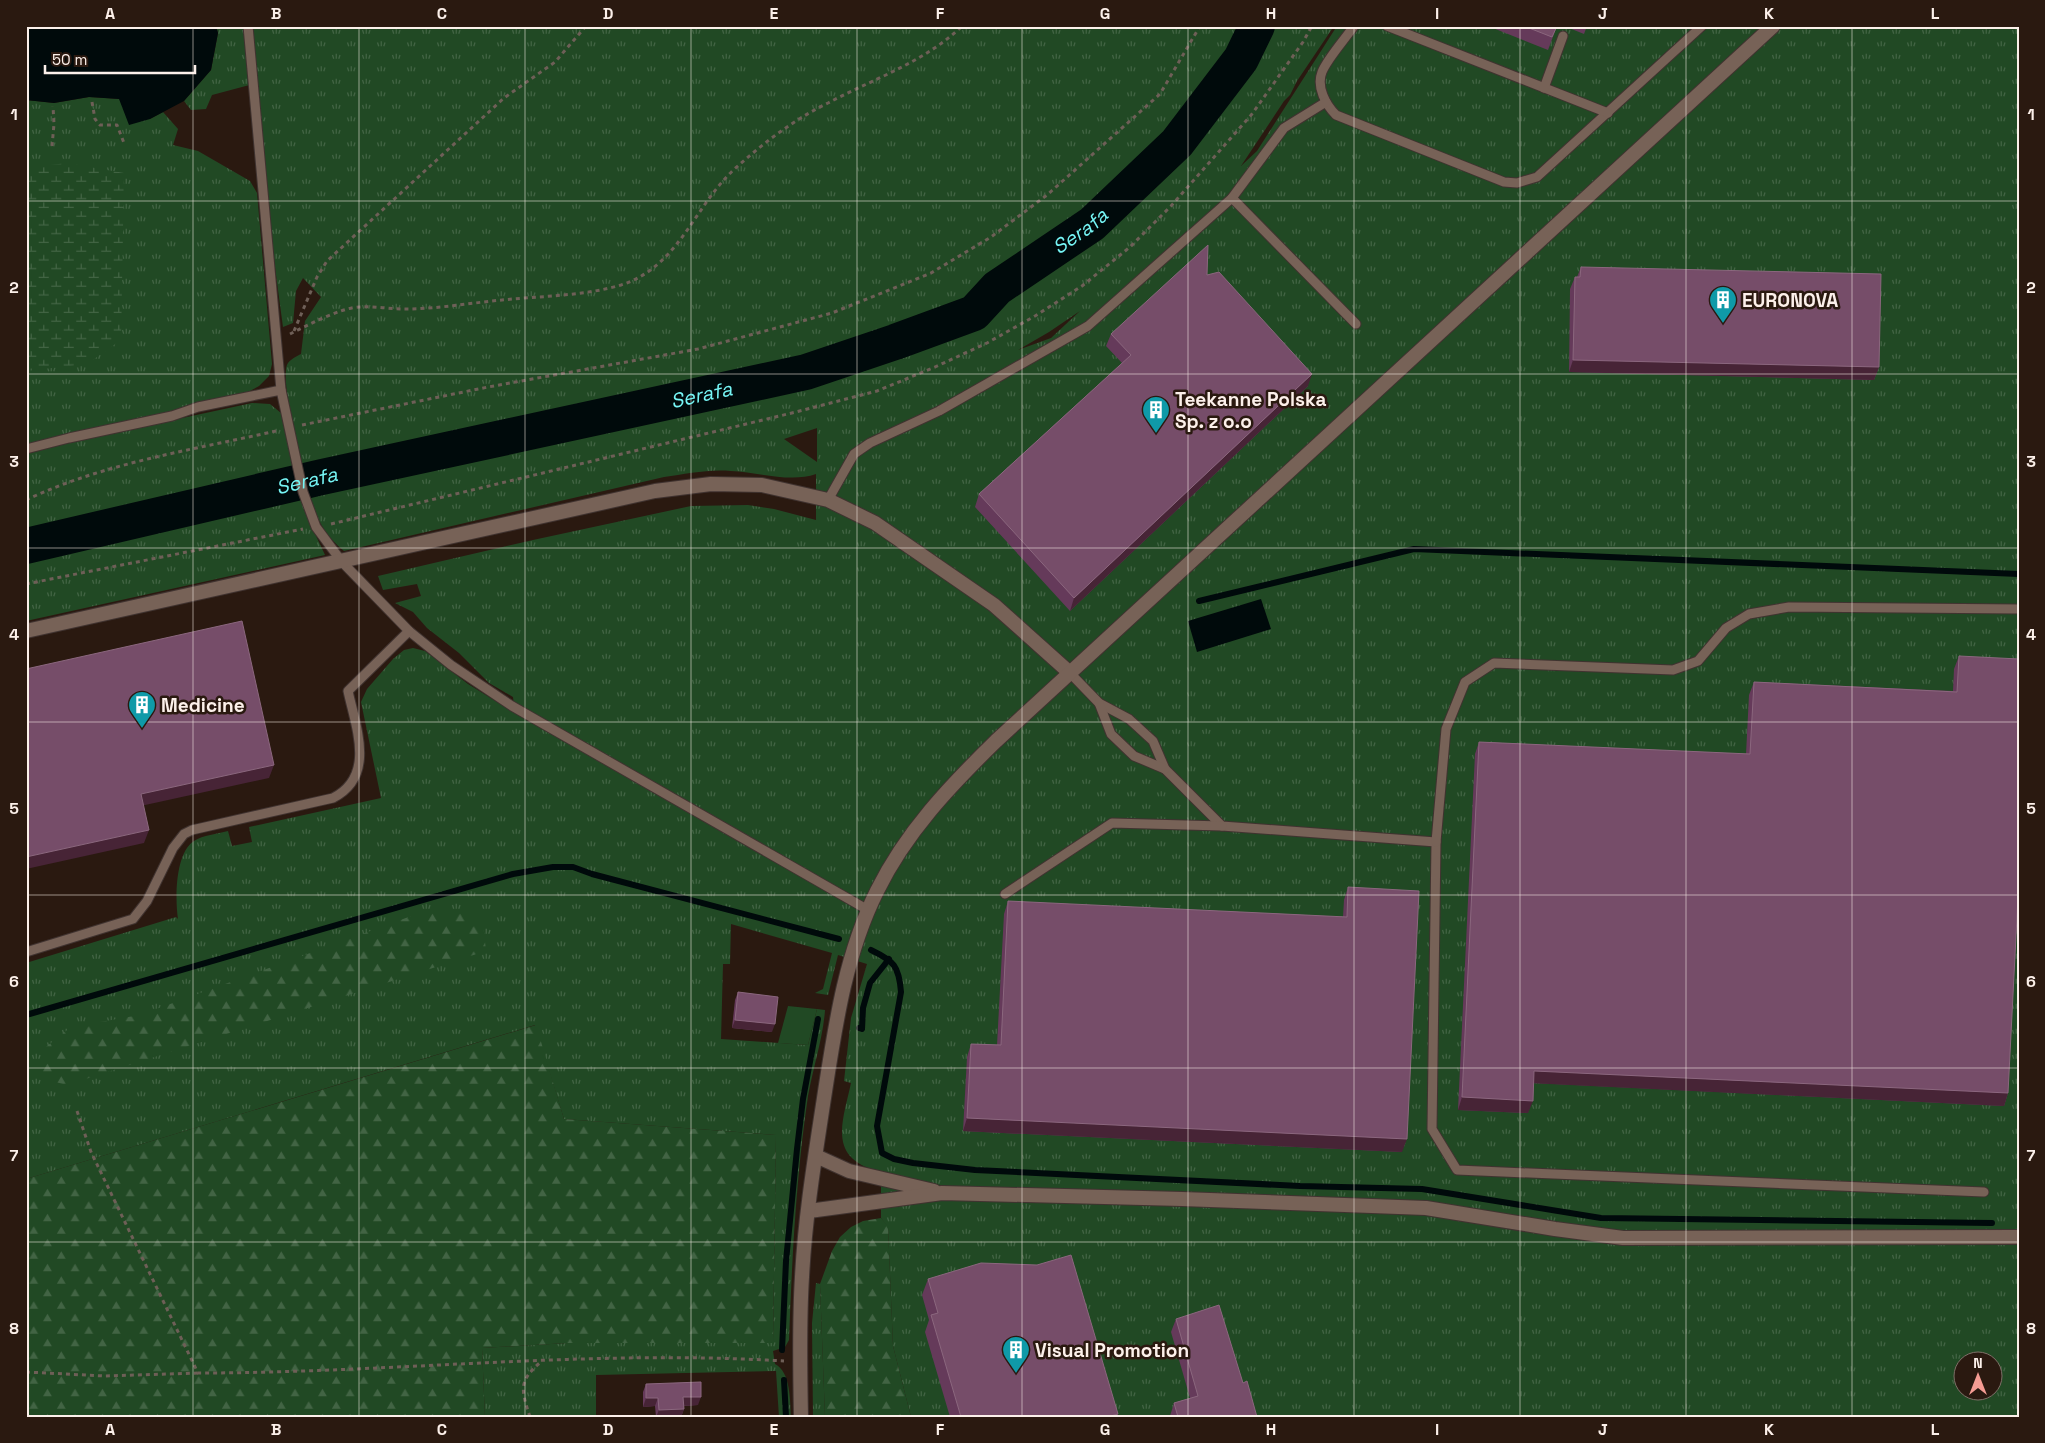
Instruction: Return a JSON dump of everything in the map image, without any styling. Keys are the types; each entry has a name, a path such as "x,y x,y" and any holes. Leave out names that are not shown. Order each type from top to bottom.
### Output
{"street":[{"path":"801,1417 799,1361 802,1276 816,1156 840,1005 850,960 868,910 900,850 912,832 937,802 996,741 1773,26"},
{"path":"26,631 664,490 710,484 762,485 828,500 875,523 994,605 1070,673"},
{"path":"816,1156 849,1171 942,1193"},
{"path":"809,1211 942,1193 1426,1208 1623,1238 2019,1237"}],"lane":[{"path":"248,26 281,390 298,472 316,527 342,562 409,631 451,665 512,706 868,910"},
{"path":"1354,26 1321,73 1320,86 1326,102 1336,116 1504,182 1517,183 1537,177 1702,26"},
{"path":"1387,26 1608,113"},
{"path":"1544,88 1563,36"},
{"path":"828,500 854,454 870,443 939,411 1088,326 1232,198 1284,128 1326,102"},
{"path":"1232,198 1356,324"},
{"path":"26,449 172,416 198,407 281,390"},
{"path":"1984,1192 1457,1170 1432,1129 1436,842 1446,729 1465,682 1494,664 1673,670 1698,661 1726,628 1749,614 1789,607 2019,609"},
{"path":"26,952 134,919 147,901 173,848 184,834 192,830 333,798 345,792 356,777 361,758 348,690 409,631"},
{"path":"1070,673 1099,702 1129,719 1153,741 1165,769 1222,826"},
{"path":"1099,702 1111,734 1134,756 1165,769"},
{"path":"1005,894 1112,823 1222,826 1436,842"}],"path":[{"path":"294,332 317,277 327,261 504,98 554,62 586,26"},
{"path":"276,341 321,319 358,307 406,309 578,293 621,285 641,277 661,263 677,245 713,194 736,166 779,132 826,104 922,56 948,40 962,26"},
{"path":"26,500 56,486 107,469 289,428 488,387 698,349 832,313 931,274 991,237 1048,195 1160,94 1200,26"},
{"path":"26,584 316,527 796,412 877,391 935,367 986,343 1035,316 1082,286 1130,247 1171,206 1252,114 1303,42 1312,26"},
{"path":"92,102 94,119 100,125 116,125 124,142"},
{"path":"52,146 53,106"},
{"path":"77,1111 91,1152 198,1373"},
{"path":"26,1372 105,1376 283,1373 613,1357 740,1358 799,1361"},
{"path":"530,1417 523,1388 528,1373 542,1361"}],"green space":[{"path":"216,26 1334,26 1297,81 1290,95 1284,101 1241,166 1257,151 1337,26 2019,26 2019,1417 911,1417 893,1346 888,1227 881,1218 881,1172 864,1166 852,1158 845,1149 842,1138 844,1112 851,1083 844,1081 851,1018 867,964 838,955 828,995 815,993 823,989 832,953 731,924 730,964 723,964 721,1039 808,1045 817,1009 825,1010 808,1096 800,1157 789,1340 785,1347 773,1351 775,1364 784,1373 787,1380 791,1417 779,1417 776,1371 596,1375 596,1417 485,1417 482,1348 568,1343 773,1343 776,1135 564,1119 535,1025 26,1179 26,963 176,917 178,919 177,889 180,866 183,855 188,847 198,839 228,831 232,846 252,842 249,827 381,798 361,702 367,689 393,659 404,650 413,648 425,651 468,684 515,713 513,697 489,683 459,653 427,628 413,612 395,603 421,596 417,584 383,590 378,576 691,506 748,505 774,509 816,520 816,474 785,477 741,472 697,472 664,477 344,551 327,534 317,516 305,475 303,475 286,383 288,363 301,354 305,321 321,297 303,278 296,291 293,323 283,327 272,245 257,83 212,95 206,109 191,110 184,101 211,70 218,33","holes":["1080,311 1051,338 1018,350","817,428 817,462 784,439"]},
{"path":"89,97 120,99 150,119 163,112 178,129 173,145 198,151 250,181 257,193 272,364 269,376 259,386 248,392 197,403 162,415 26,446 26,100 54,103"},
{"path":"67,163 124,173 121,340 87,364 26,371 26,168"},
{"path":"252,403 270,404 281,413 298,490 309,521 325,555 26,621 26,454 85,439"},
{"path":"425,911 482,914 486,951 67,1085 40,1078 42,1050 71,1027 140,1015"},
{"path":"788,1006 817,1009 808,1045 778,1043"},
{"path":"536,1025 564,1119 776,1135 773,1343 568,1343 482,1348 485,1417 26,1417 26,1179"},
{"path":"881,1218 888,1226 893,1346 911,1417 825,1417 820,1284 832,1251 840,1237 851,1227 863,1221"},
{"path":"816,1283 820,1284 825,1417 813,1417 812,1323"}],"shaded area":[{"path":"26,26 216,26 218,33 211,70 184,101 150,119 129,125 119,99 89,97 54,103 26,100"},
{"path":"1261,599 1271,629 1197,652 1188,621"}],"building":[{"path":"1524,26 1557,26 1552,37"},
{"name":"Teekanne Polska Sp. z o.o","path":"1208,245 1207,275 1219,272 1312,374 1074,598 979,494 1131,355 1111,334"},
{"name":"EURONOVA","path":"1581,267 1881,274 1879,367 1573,360 1575,277 1580,277"},
{"name":"Medicine","path":"242,621 274,765 141,794 149,830 26,857 26,669"},
{"path":"1959,656 2019,659 2019,877 2008,1093 1534,1071 1533,1101 1462,1097 1479,742 1750,754 1754,682 1957,692"},
{"path":"1348,887 1419,891 1407,1139 967,1118 971,1044 1001,1045 1008,901 1347,917"},
{"path":"738,992 778,997 775,1024 735,1020"},
{"name":"Visual Promotion","path":"1071,1255 1118,1414 1107,1417 961,1417 931,1315 938,1313 928,1279 981,1263 1037,1265"},
{"path":"1219,1305 1243,1383 1247,1381 1257,1417 1178,1417 1174,1403 1198,1396 1176,1319"},
{"path":"701,1382 701,1397 683,1397 684,1409 659,1410 658,1398 646,1398 646,1384"}],"waterway":[{"name":"Serafa","path":"26,546 322,477 806,372 974,313 997,288 1092,224 1177,143 1241,59 1257,26"},
{"path":"1199,601 1414,549 2019,574"},
{"path":"26,1015 513,874 553,867 573,867 592,874 839,939"},
{"path":"871,950 894,965 899,976 901,992 877,1126 882,1153 894,1159 975,1170 1300,1186 1422,1189 1601,1218 1992,1223"},
{"path":"859,1028 862,1029 863,1008 870,983 889,959"},
{"path":"782,1350 786,1261 797,1149 803,1099 818,1019"},
{"path":"784,1380 786,1417"}],"place":[{"name":"EURONOVA","path":"1723,324"},
{"name":"Teekanne Polska Sp. z o.o","path":"1156,434"},
{"name":"Medicine","path":"142,729"},
{"name":"Visual Promotion","path":"1016,1374"}]}
